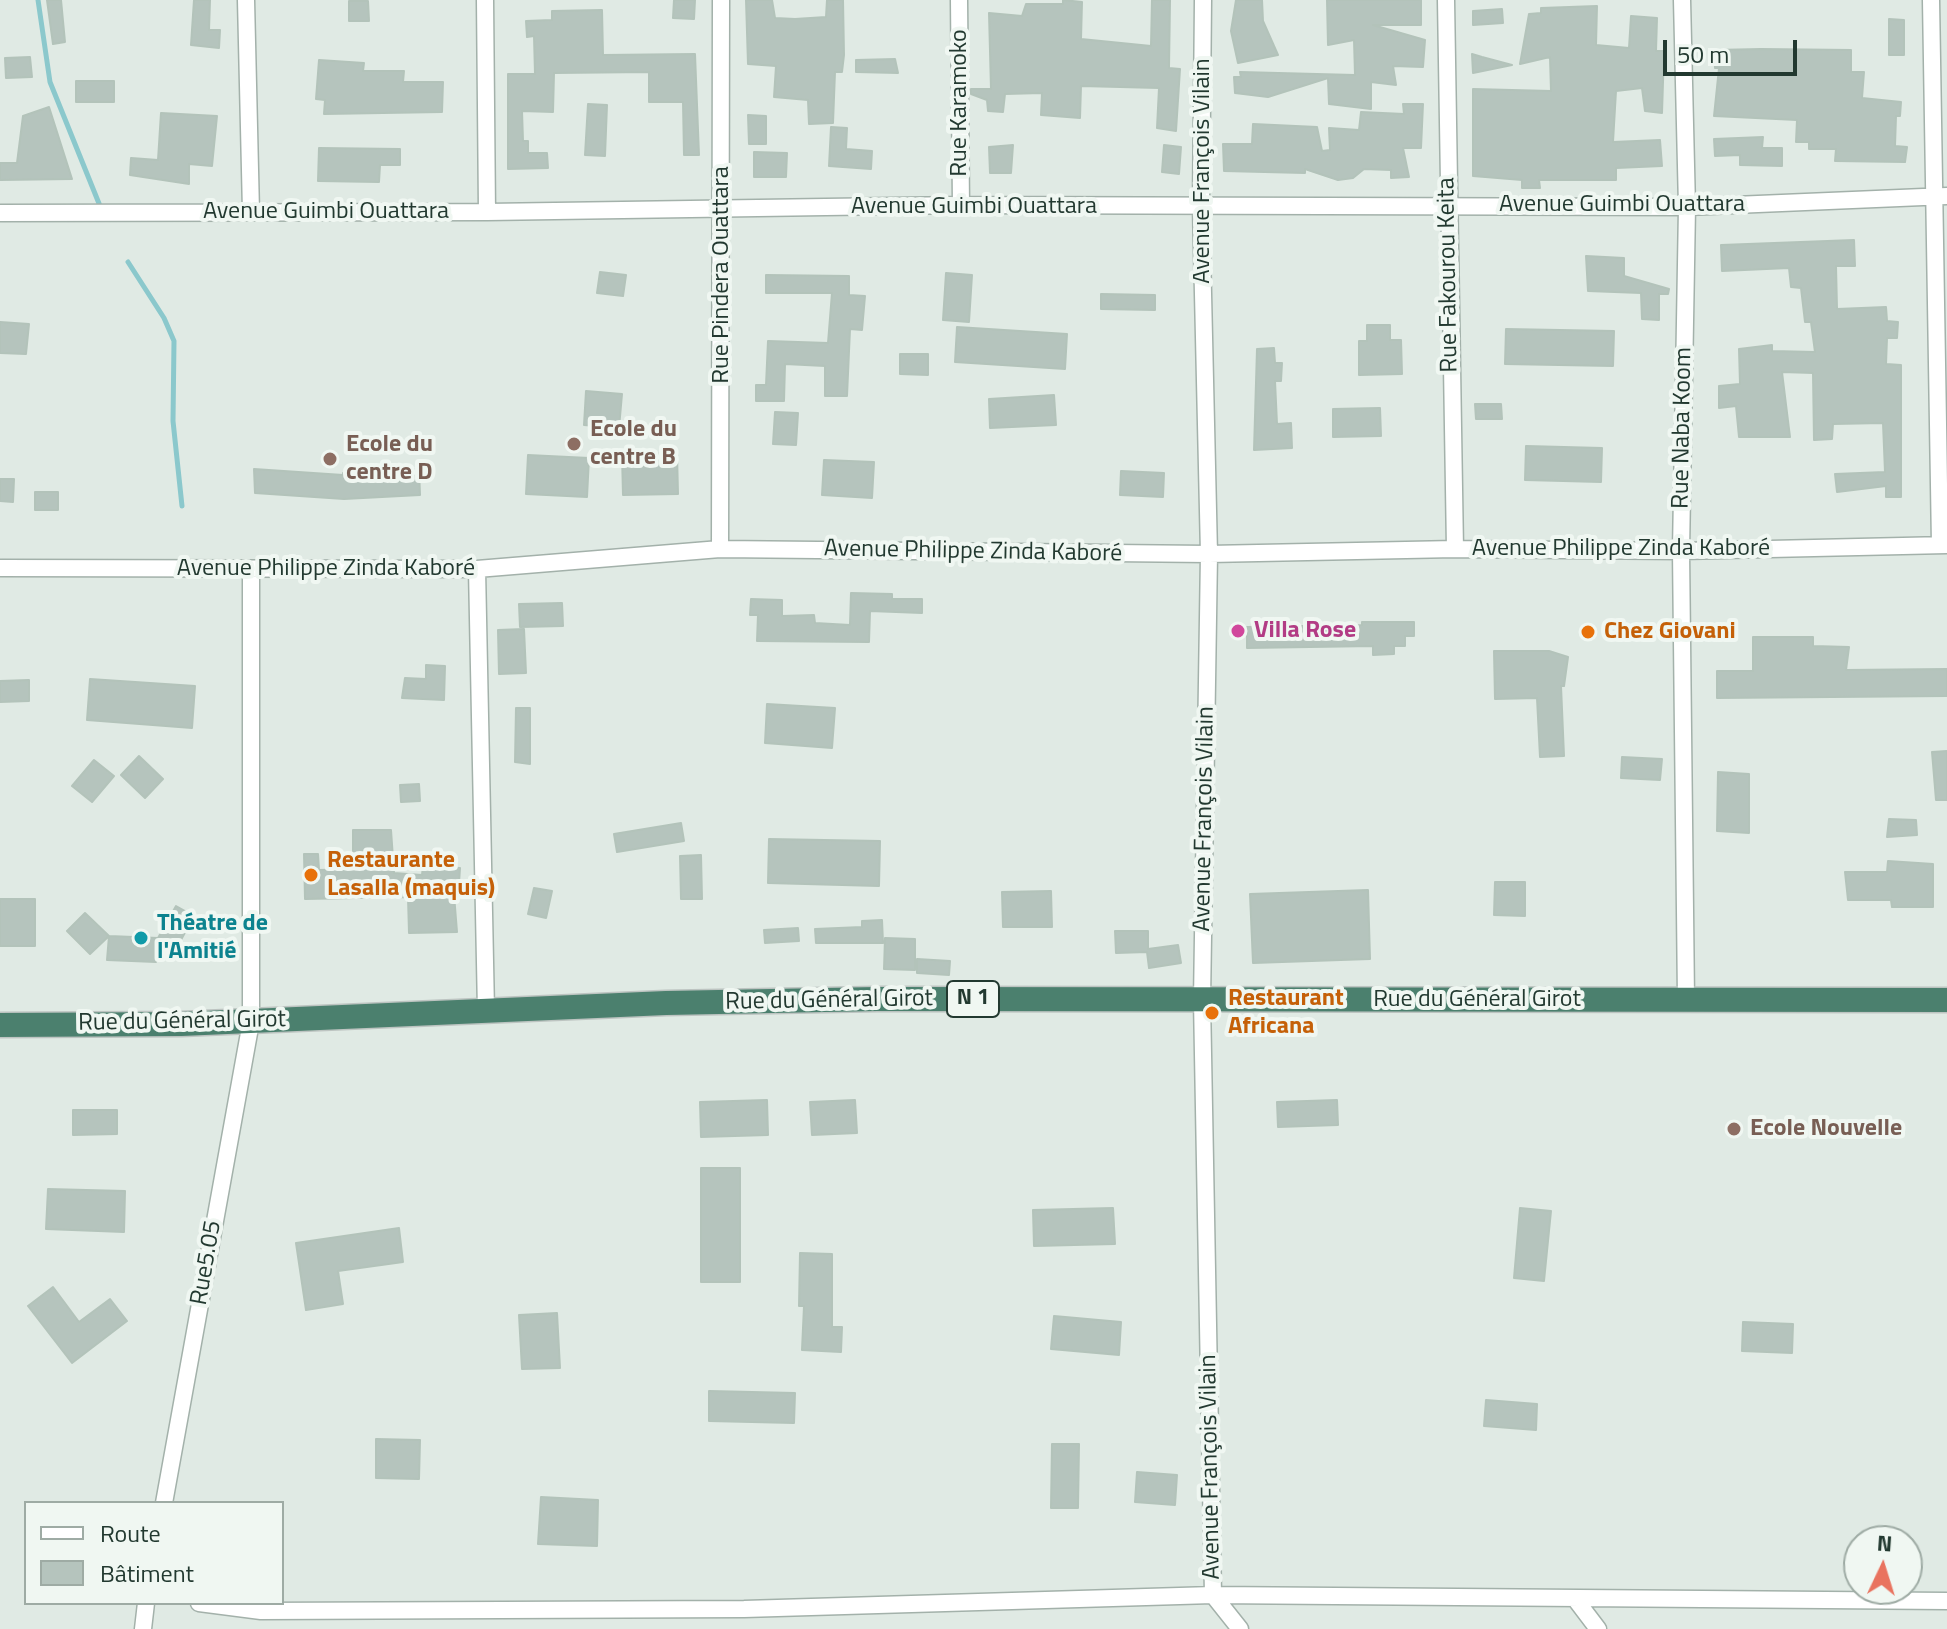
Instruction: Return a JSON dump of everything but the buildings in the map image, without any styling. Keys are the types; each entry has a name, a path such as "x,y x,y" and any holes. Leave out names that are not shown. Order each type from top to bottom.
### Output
{"highway":[{"name":"Rue du Général Girot","path":"0,1025 251,1022 877,999 1947,1000"}],"street":[{"path":"246,0 251,212"},
{"path":"485,0 487,212"},
{"name":"Rue Pindera Ouattara","path":"720,549 721,0"},
{"name":"Rue Karamoko","path":"959,0 961,205"},
{"name":"Avenue François Vilain","path":"1203,0 1201,207 1209,554 1202,1000 1213,1595 1240,1629"},
{"name":"Rue Fakourou Keita","path":"1446,0 1455,549"},
{"name":"Rue Naba Koom","path":"1682,0 1687,207 1681,551 1686,1000"},
{"path":"1931,0 1939,196 1944,545"},
{"name":"Avenue Guimbi Ouattara","path":"0,213 487,212 961,205 1687,207 1939,196"},
{"name":"Avenue Philippe Zinda Kaboré","path":"0,568 477,569 720,549 1209,554 1455,549 1681,551 1944,545"},
{"name":"Rue5.05","path":"164,1501 251,1022 251,569"},
{"path":"477,569 486,1011"},
{"path":"214,1605 261,1611 729,1609 1213,1595 1947,1601"},
{"path":"1576,1600 1598,1629"},
{"path":"143,1629 146,1605"}],"waterway":[{"path":"38,0 50,82 100,206"},
{"path":"128,262 164,318 174,341 173,421 182,506"}],"place":[{"name":"Ecole du centre B","path":"574,444"},
{"name":"Ecole du centre D","path":"330,459"},
{"name":"Villa Rose","path":"1238,631"},
{"name":"Chez Giovani","path":"1588,632"},
{"name":"Restaurante Lasalla (maquis)","path":"311,875"},
{"name":"Théatre de l'Amitié","path":"141,938"},
{"name":"Restaurant Africana","path":"1212,1013"},
{"name":"Ecole Nouvelle","path":"1734,1129"}]}
